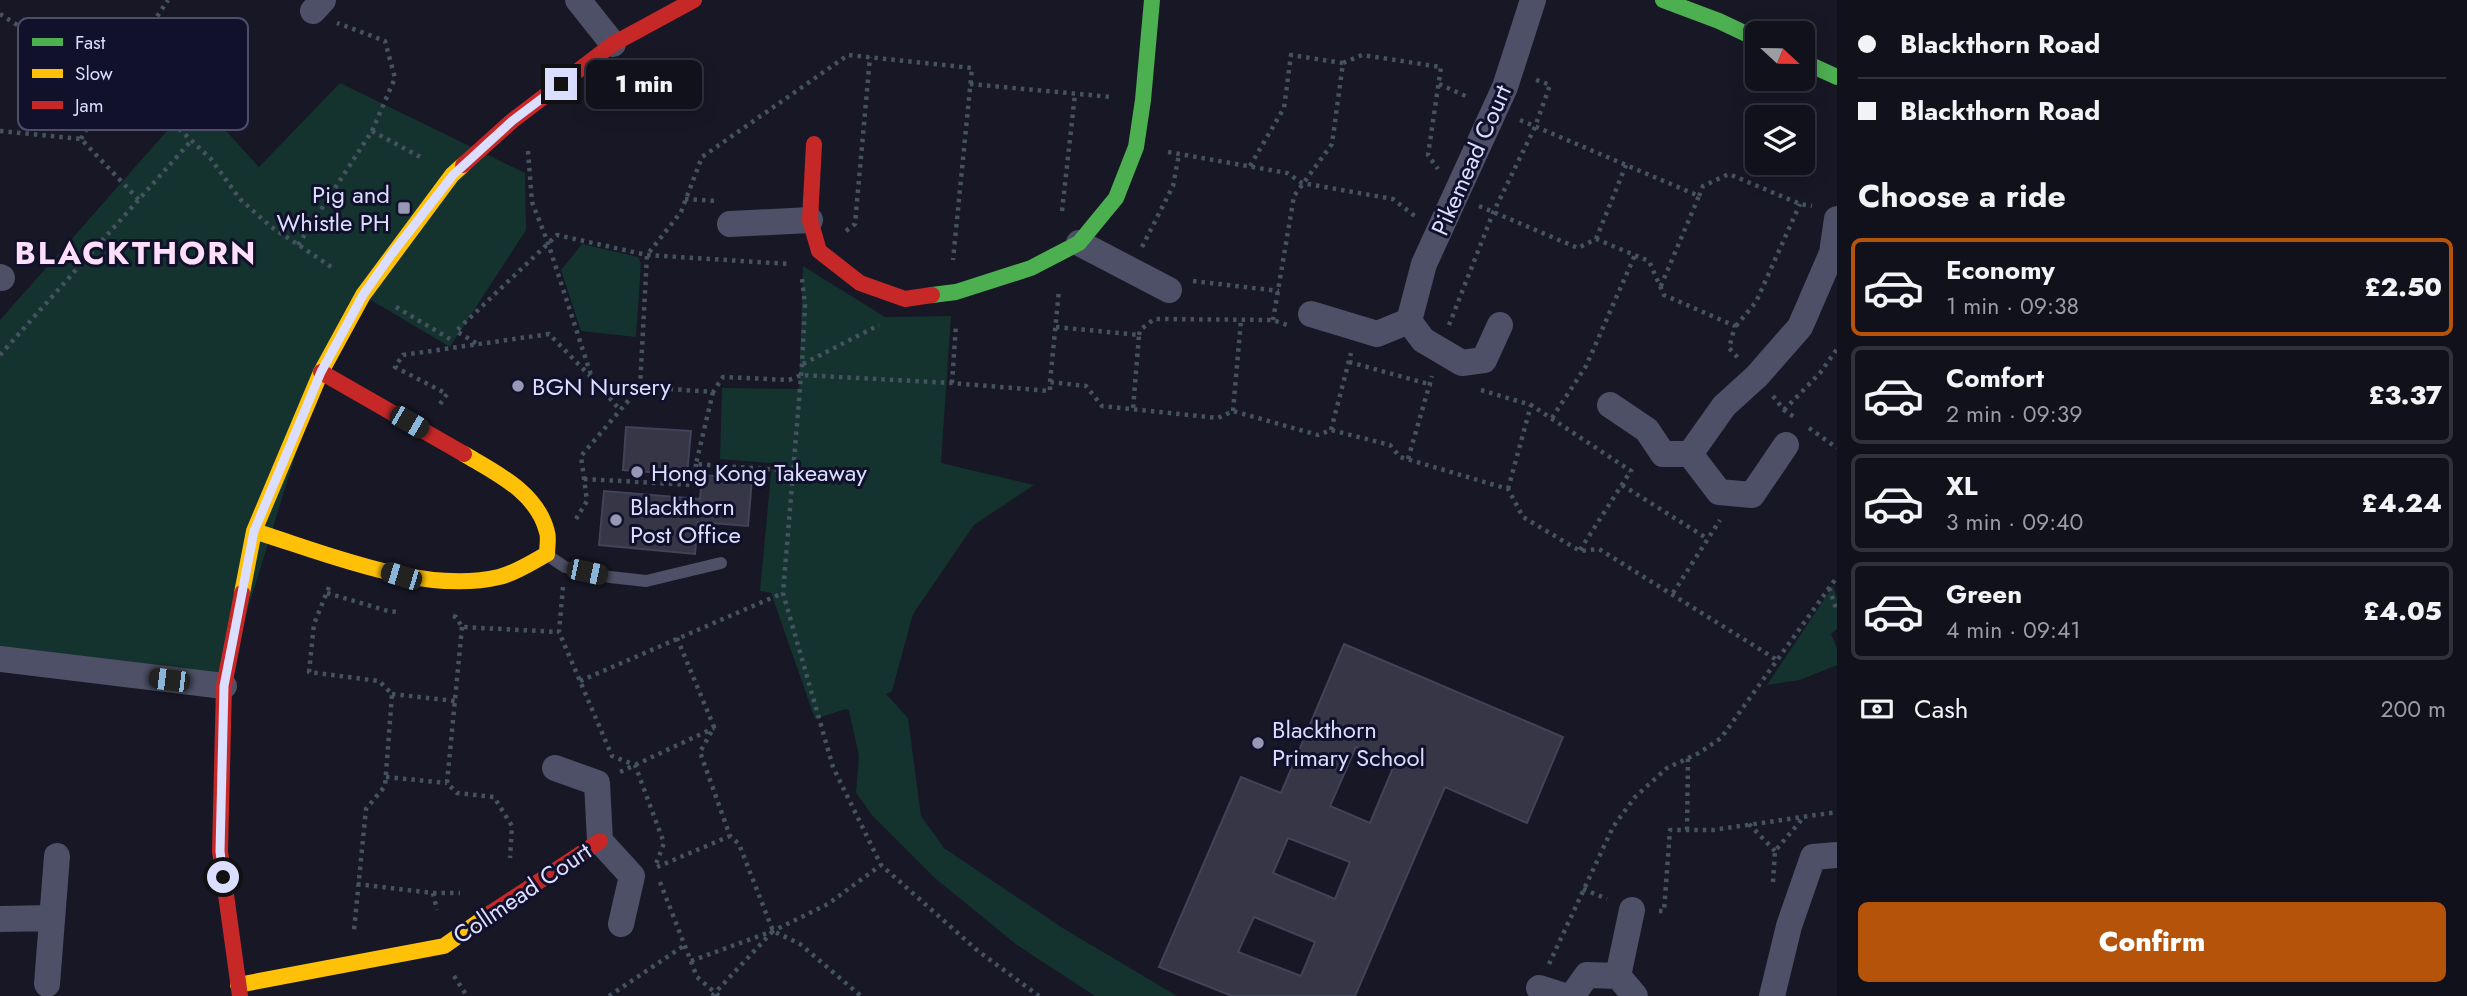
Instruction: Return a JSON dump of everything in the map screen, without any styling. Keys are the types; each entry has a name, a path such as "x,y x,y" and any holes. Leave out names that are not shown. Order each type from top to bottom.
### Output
{"street":[{"path":"578,0 613,44"},
{"path":"239,990 220,851 224,686 254,531 321,372 363,295 453,175 512,121 613,44 694,0"},
{"path":"814,144 810,220 819,251 860,283 905,299 956,292 1031,268 1079,243 1116,198 1136,147 1152,0"},
{"name":"Pikemead Court","path":"1409,321 1424,264 1495,109 1533,0"},
{"path":"1663,0 1745,33"},
{"path":"1815,67 1837,77"},
{"path":"1689,454 1724,405 1757,376 1800,327 1832,253 1831,214"},
{"path":"730,224 810,220"},
{"path":"1079,243 1169,290"},
{"path":"1303,321 1377,334 1409,321 1423,341 1462,363 1484,360 1500,326"},
{"path":"254,531 401,576 459,581 498,576 517,570 547,554 548,533 534,503 505,478 321,372"},
{"path":"1610,405 1647,430 1662,454 1689,454"},
{"path":"1689,454 1719,492 1752,495 1786,445"},
{"path":"0,659 224,686"},
{"path":"555,768 597,783"},
{"name":"Collmead Court","path":"597,783 600,841 632,876"},
{"name":"Collmead Court","path":"239,990 444,946 524,889 600,841"},
{"path":"1772,996 1789,926 1813,857 1837,855"},
{"path":"47,984 57,856"},
{"path":"621,924 632,876"},
{"path":"1572,996 1587,975 1626,986 1632,910"},
{"path":"0,919 51,918"}],"lane":[{"path":"547,554 565,567 610,577 646,581 721,563"}],"path":[{"path":"156,18 168,0"},
{"path":"298,245 372,131 395,78 385,41 348,28 318,5"},
{"path":"0,14 18,26"},
{"path":"574,523 587,501 581,456 640,387 648,254 681,212 702,156 848,55 972,68 952,270 958,308 952,383"},
{"path":"1250,166 1284,108 1291,55 1343,63 1362,55 1441,67 1428,155 1456,196 1578,248 1596,239 1626,165"},
{"path":"444,348 456,331 557,235 648,254 800,265 855,224 870,57"},
{"path":"1273,320 1294,196 1332,144 1343,63"},
{"path":"1408,459 1439,351 1493,213 1535,127 1550,85 1510,69"},
{"path":"970,84 1143,100"},
{"path":"1439,85 1699,196"},
{"path":"81,139 86,130"},
{"path":"180,130 211,159 240,199 270,226 333,268"},
{"path":"0,131 81,139 140,201"},
{"path":"372,131 453,175"},
{"path":"0,355 191,141"},
{"path":"1136,147 1287,173 1302,183 1393,199 1438,234"},
{"path":"527,148 531,202 548,243 592,378"},
{"path":"1130,269 1173,186 1179,154"},
{"path":"1660,288 1703,186 1729,174 1831,214"},
{"path":"1800,204 1756,302 1735,326 1729,348 1757,376 1784,410 1837,449"},
{"path":"1596,239 1649,261 1664,295 1735,326"},
{"path":"1552,418 1586,366 1635,255"},
{"path":"800,265 805,305 802,365 783,593 833,767 881,865 978,951 1039,996"},
{"path":"1133,409 1140,330 1154,319 1178,275 1193,281 1279,291"},
{"path":"802,365 905,312 905,299"},
{"path":"397,307 450,339"},
{"path":"1154,319 1303,321"},
{"path":"1233,411 1241,320"},
{"path":"1056,327 1139,335"},
{"path":"456,331 476,343"},
{"path":"431,400 441,405 447,394 395,367 403,355 549,334 620,410"},
{"path":"1331,430 1353,347"},
{"path":"1784,410 1820,373 1837,349"},
{"path":"1349,362 1430,386 1438,383"},
{"path":"584,479 693,485 713,392 723,377 789,380 801,374 1050,391 1050,382 1086,386 1102,406 1218,418 1233,411 1318,435 1331,430 1390,445 1400,457 1508,489"},
{"path":"640,387 713,392"},
{"path":"1470,387 1531,405 1631,471"},
{"path":"1531,405 1508,489 1523,517 1580,551 1599,549 1777,660"},
{"path":"1580,551 1653,439"},
{"path":"696,464 793,471"},
{"path":"1622,485 1707,539"},
{"path":"1673,593 1736,494"},
{"path":"337,556 327,593 314,624 309,672 379,681 393,694 455,701"},
{"path":"1551,992 1583,890 1612,827 1635,797 1667,768 1721,738 1836,579"},
{"path":"1829,587 1837,611"},
{"path":"327,593 388,611 402,612"},
{"path":"580,681 783,593"},
{"path":"442,615 456,617 462,627 447,783"},
{"path":"462,627 559,632"},
{"path":"677,638 714,727"},
{"path":"356,964 353,922 366,809 386,786 393,694"},
{"path":"597,783 714,727"},
{"path":"714,727 700,752 730,836 739,844 774,930 800,944 861,996"},
{"path":"1686,830 1688,758"},
{"path":"386,777 447,783 457,793 494,797 512,826 509,866 524,889"},
{"path":"1583,890 1632,910 1664,911 1670,830 1713,830 1837,812"},
{"path":"1749,824 1775,851"},
{"path":"632,876 730,836"},
{"path":"691,961 774,930 828,904 881,865"},
{"path":"357,884 433,892 444,946"},
{"path":"712,996 774,930"},
{"path":"609,996 685,945"}],"green space":[{"path":"340,83 525,173 526,230 450,347 364,296 321,372 224,686 0,659 0,320 168,130 225,130 259,167"},
{"path":"582,244 638,257 641,263 636,337 581,331 561,270"},
{"path":"803,266 885,317 951,316 941,463 1034,485 974,525 913,614 892,691 886,694 908,718 921,816 944,848 1061,927 1177,996 1095,996 1017,945 936,879 872,815 856,793 859,756 849,711 846,709 815,719 771,593 760,591 772,463 720,459 722,388 799,389"},
{"path":"1833,586 1837,598 1837,629 1831,634 1837,648 1837,665 1800,680 1767,685"}],"building":[{"path":"626,427 691,431 687,475 623,470"},
{"path":"702,475 752,479 748,526 698,522 695,554 599,545 604,491 700,499"},
{"name":"Blackthorn Primary School","path":"1344,644 1563,737 1527,823 1445,787 1355,996 1232,996 1159,967 1241,777 1281,793","holes":["1356,747 1395,763 1370,823 1330,806","1288,838 1350,862 1335,899 1273,873","1254,917 1315,942 1301,976 1238,952"]}],"traffic: fast":[{"path":"932,295 956,292 1031,268 1079,243 1116,198 1136,147 1152,0"},
{"path":"1663,0 1745,33"},
{"path":"1815,67 1837,77"}],"traffic: slow":[{"path":"242,593 254,531 321,372 363,295 452,175 463,165"},
{"path":"254,531 375,569 439,580 470,581 499,577 547,554 547,532 542,518 525,495 514,485 464,454"},
{"path":"238,985 444,946 491,913"}],"traffic: jam":[{"path":"463,165 512,121 613,44 694,0"},
{"path":"814,144 810,220 819,251 860,283 905,299 932,295"},
{"path":"321,372 464,454"},
{"path":"240,996 220,851 224,686 242,593"},
{"path":"491,913 600,841"}],"place":[{"name":"Pig and Whistle PH","path":"404,208"},
{"name":"BGN Nursery","path":"518,386"},
{"name":"Hong Kong Takeaway","path":"637,472"},
{"name":"Blackthorn Post Office","path":"616,520"},
{"name":"Blackthorn Primary School","path":"1258,743"}],"district":[{"name":"BLACKTHORN","path":"136,253"}],"route":[{"path":"223,877 220,851 224,686 254,531 321,372 363,295 453,175 512,121 561,84"}]}
